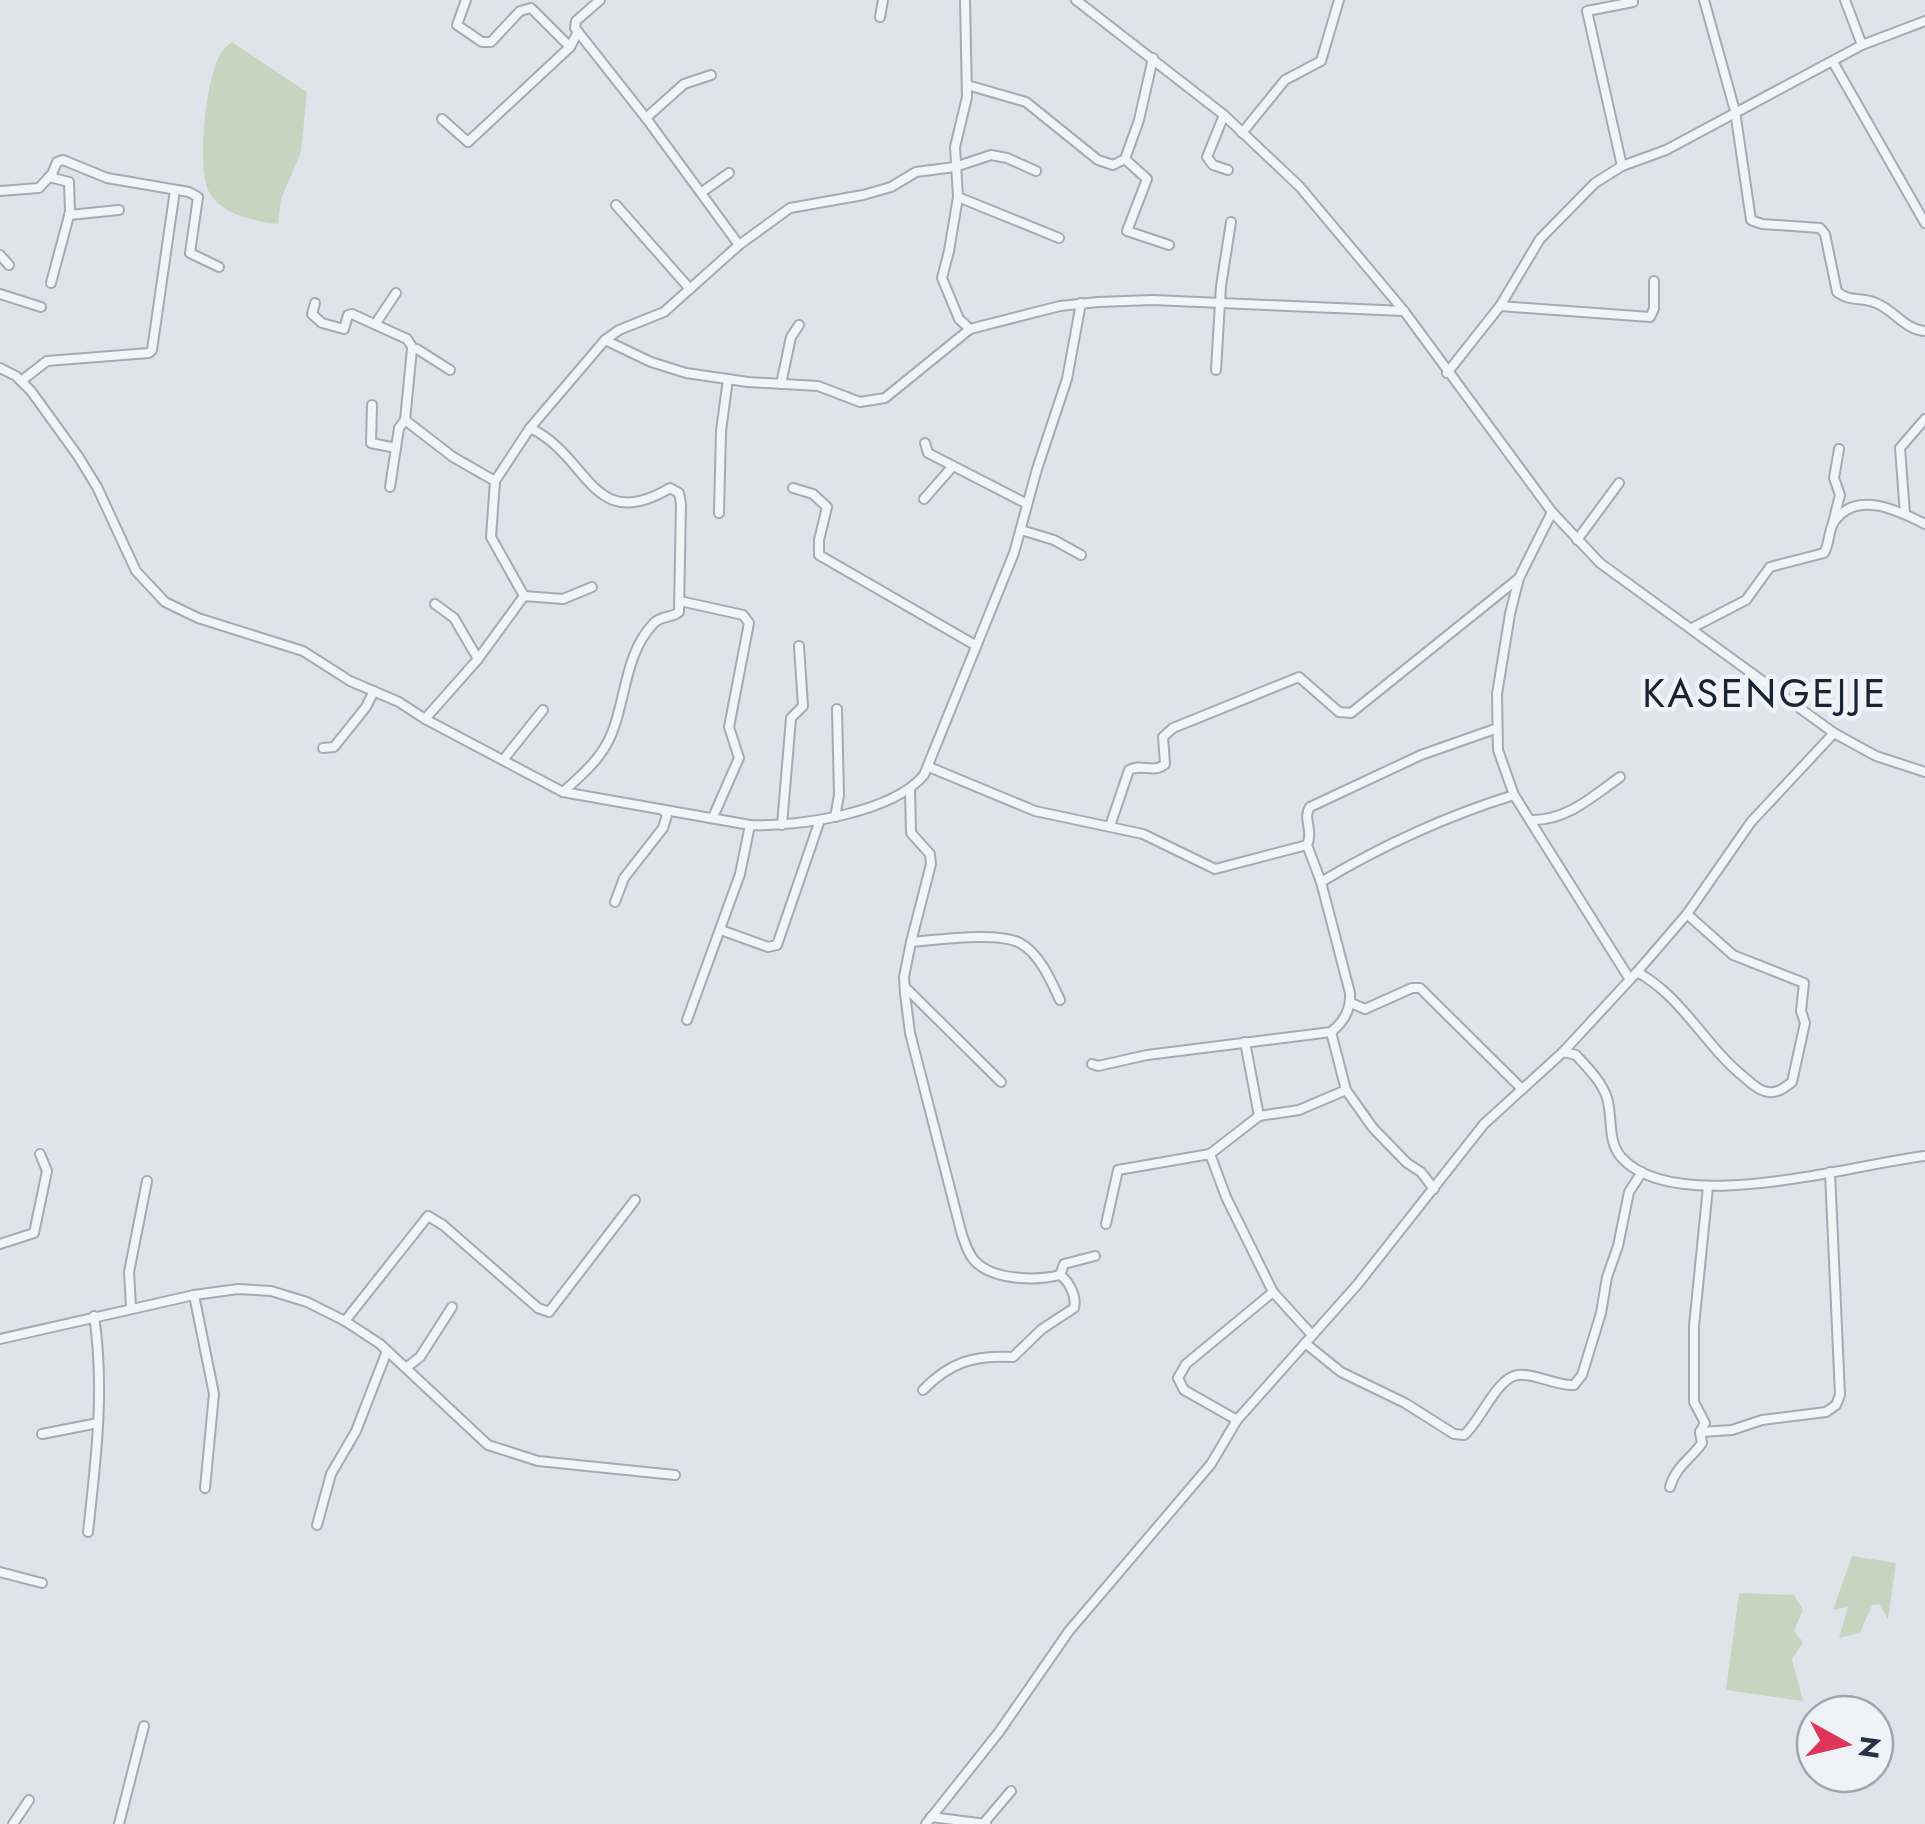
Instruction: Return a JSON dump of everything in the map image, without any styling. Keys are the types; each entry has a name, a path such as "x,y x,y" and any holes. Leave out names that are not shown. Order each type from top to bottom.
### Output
{"street":[{"path":"466,0 458,27 482,42 490,43 520,11 531,8 570,46"},
{"path":"600,0 574,26 739,245"},
{"path":"880,17 882,0"},
{"path":"966,0 967,85 955,147 958,197 942,282 960,321 970,329"},
{"path":"1076,0 1224,116 1300,187 1404,311 1552,512 1578,540 1624,581 1834,733 1876,756 1925,772"},
{"path":"1242,133 1280,84 1321,61 1339,0"},
{"path":"1704,0 1735,110 1751,220 1820,228 1837,292 1848,299 1877,303 1915,331 1925,332"},
{"path":"1845,0 1862,45"},
{"path":"1622,166 1587,10 1634,2"},
{"path":"1447,373 1500,306 1527,258 1553,223 1594,183 1622,166 1653,156 1862,45 1925,21"},
{"path":"442,118 468,142 570,46 578,32"},
{"path":"967,85 1032,106 1103,163 1113,165 1125,159 1139,120 1153,58"},
{"path":"1834,62 1925,223"},
{"path":"646,118 684,84 710,74"},
{"path":"1224,116 1207,157 1213,165 1228,170"},
{"path":"524,596 490,534 495,481 530,428 605,340 664,312 739,245 790,208 863,195 890,187 916,172 998,156 1036,171"},
{"path":"1125,159 1146,179 1127,231 1169,245"},
{"path":"0,191 39,188 57,162 63,160 106,178 198,197 190,252 219,267"},
{"path":"702,192 730,173"},
{"path":"49,177 69,182 69,216 51,283"},
{"path":"21,381 47,361 152,350 176,190"},
{"path":"958,197 1059,238"},
{"path":"616,206 690,289"},
{"path":"69,216 119,210"},
{"path":"1216,370 1231,222"},
{"path":"0,256 9,265"},
{"path":"1500,306 1650,317 1654,309 1654,282"},
{"path":"376,322 396,293"},
{"path":"0,294 41,308"},
{"path":"605,340 686,373 824,387 860,402 878,400 907,382 970,329 1081,304 1153,300 1404,311"},
{"path":"314,303 312,316 333,327 344,329 350,314 376,322 450,370"},
{"path":"0,368 21,381 78,456 136,570 164,602 198,618 291,646 563,792 750,825 782,825 835,817 910,789 928,767 1022,530 1064,392 1081,304"},
{"path":"782,384 791,336 799,325"},
{"path":"390,486 400,424 405,420 413,348"},
{"path":"719,513 721,431 728,379"},
{"path":"372,405 371,443 396,448"},
{"path":"1905,514 1900,448 1925,419"},
{"path":"405,420 453,457 495,481"},
{"path":"530,428 550,438 591,485 614,501 636,504 670,488 677,491 681,504 677,614 657,620 648,630 626,676 614,729 605,747 563,792"},
{"path":"924,443 926,451 1027,504"},
{"path":"1692,628 1750,596 1770,567 1824,552 1840,495 1834,478 1839,448"},
{"path":"924,500 952,466"},
{"path":"1578,540 1619,483"},
{"path":"793,488 812,494 827,507 818,540 819,554 976,646"},
{"path":"1833,524 1846,511 1864,504 1885,507 1925,524"},
{"path":"1552,512 1519,578 1501,658 1495,729 1502,765 1514,795 1633,975 1659,984 1711,1045 1753,1084 1764,1092 1778,1092 1792,1082 1805,1023 1801,1011 1804,983 1733,954 1687,914"},
{"path":"1022,530 1054,540 1081,556"},
{"path":"1110,826 1130,770 1156,769 1165,764 1163,736 1173,728 1299,676 1338,712 1352,712 1519,578"},
{"path":"524,596 563,599 592,586"},
{"path":"425,720 478,659 524,596"},
{"path":"680,600 743,614 748,623 729,727 738,758 713,817"},
{"path":"434,604 454,618 478,659"},
{"path":"782,825 792,718 803,702 799,646"},
{"path":"322,748 334,747 366,708 374,691"},
{"path":"835,817 839,795 837,709"},
{"path":"503,760 544,710"},
{"path":"1092,1064 1330,1032 1340,1025 1350,1002 1321,882 1307,845 1312,834 1306,812 1310,806 1421,755 1495,729"},
{"path":"928,1820 998,1732 1068,1631 1211,1464 1237,1420 1306,1343 1484,1124 1562,1052 1687,914 1751,822 1834,733"},
{"path":"928,767 1035,812 1143,834 1216,868 1307,845"},
{"path":"1530,820 1562,816 1620,776"},
{"path":"910,789 911,834 930,854 931,864 904,977 910,1033 924,1077 934,1136 970,1254 980,1266 998,1274 1036,1278 1060,1275 1067,1281 1075,1302 1074,1308 1042,1329 1013,1357 996,1356 949,1366 923,1390"},
{"path":"1321,882 1367,854 1437,822 1514,795"},
{"path":"615,902 634,861 665,824 667,815 662,810"},
{"path":"721,930 768,947 777,945 820,820"},
{"path":"686,1020 740,874 750,825"},
{"path":"911,942 998,938 1019,942 1038,960 1060,1000"},
{"path":"906,987 1001,1082"},
{"path":"1350,1002 1366,1009 1420,988 1522,1089"},
{"path":"1330,1032 1346,1090 1373,1128 1434,1189"},
{"path":"1245,1042 1259,1116"},
{"path":"1562,1052 1576,1055 1604,1091 1612,1141 1622,1157 1642,1172 1708,1187 1779,1182 1925,1156"},
{"path":"1106,1224 1118,1170 1210,1154 1259,1116 1299,1110 1346,1090"},
{"path":"0,1244 34,1233 47,1171 40,1154"},
{"path":"1210,1154 1226,1197 1273,1292 1312,1335"},
{"path":"1306,1343 1341,1372 1405,1403 1454,1434 1464,1435 1474,1427 1510,1377 1520,1374 1574,1386 1582,1374 1598,1323 1629,1192 1642,1172"},
{"path":"1700,1432 1732,1430 1762,1420 1826,1412 1836,1404 1840,1394 1830,1172"},
{"path":"131,1307 129,1272 147,1180"},
{"path":"1670,1487 1681,1463 1702,1443 1700,1432 1705,1423 1694,1402 1694,1326 1708,1187"},
{"path":"345,1321 428,1216 538,1308 549,1312 635,1200"},
{"path":"1060,1275 1064,1264 1095,1256"},
{"path":"0,1339 194,1295 238,1289 271,1291 345,1321 387,1351 488,1446 538,1461 674,1475"},
{"path":"1237,1420 1184,1390 1178,1378 1186,1364 1273,1292"},
{"path":"194,1295 214,1394 205,1488"},
{"path":"407,1367 420,1357 452,1307"},
{"path":"88,1532 100,1368 94,1316"},
{"path":"318,1525 331,1474 356,1431 387,1351"},
{"path":"42,1434 98,1423"},
{"path":"0,1572 42,1584"},
{"path":"119,1824 144,1726"},
{"path":"928,1820 984,1824 1011,1791"},
{"path":"13,1824 29,1800"}],"green space":[{"path":"232,42 307,92 301,152 281,199 278,224 230,211 215,200 205,180 204,122 211,81 221,53"},
{"path":"1852,1556 1896,1563 1888,1619 1879,1604 1872,1605 1860,1633 1839,1638 1848,1607 1833,1610"},
{"path":"1739,1593 1794,1595 1803,1610 1794,1631 1803,1642 1792,1659 1801,1694 1795,1694 1795,1700 1726,1690"}],"district":[{"name":"KASENGEJJE","path":"1765,693"}]}
